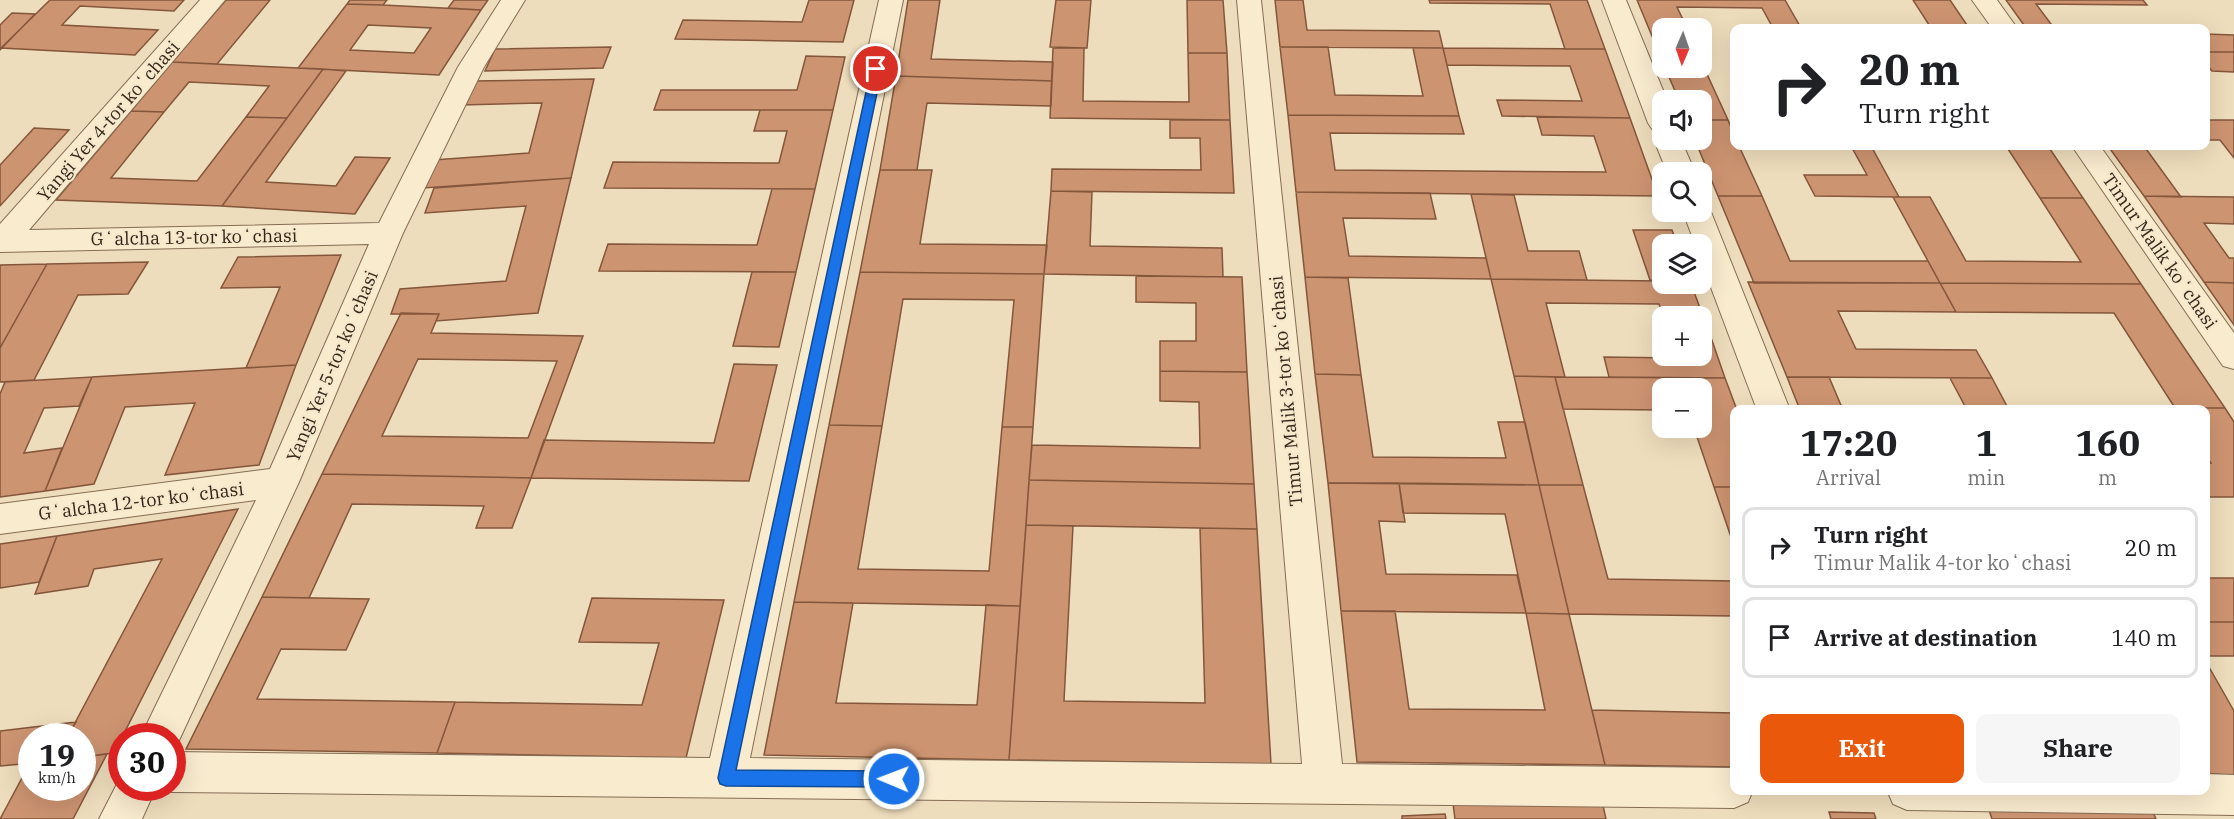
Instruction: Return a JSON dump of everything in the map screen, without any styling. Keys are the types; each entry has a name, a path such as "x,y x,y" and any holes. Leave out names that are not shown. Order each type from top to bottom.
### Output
{"street":[{"name":"Yangi Yer 4-tor koʻchasi","path":"1,241 213,0"},
{"name":"Yangi Yer 5-tor koʻchasi","path":"167,723 282,482 388,233 471,67 513,0"},
{"path":"726,778 891,0"},
{"name":"Timur Malik 3-tor koʻchasi","path":"1249,0 1324,783"},
{"path":"1614,0 1652,97"},
{"path":"1984,0 2001,24"},
{"name":"Timur Malik koʻchasi","path":"2089,150 2234,357"},
{"path":"1701,222 1772,405"},
{"name":"Gʻalcha 13-tor koʻchasi","path":"1,241 388,233"},
{"name":"Gʻalcha 12-tor koʻchasi","path":"0,519 282,482"},
{"path":"186,772 1730,788"},
{"path":"2210,795 2234,795"},
{"path":"120,819 129,801"}],"building":[{"path":"50,0 184,0 174,11 80,6 62,25 158,30 135,55 1,48"},
{"path":"226,0 270,0 217,64 172,62"},
{"path":"350,0 387,0 383,5 347,4"},
{"path":"454,0 488,0 481,10 448,8"},
{"path":"809,0 854,0 843,42 675,39 683,20 802,22"},
{"path":"908,0 940,0 931,59 1053,62 1052,81 896,76"},
{"path":"1056,0 1091,0 1087,48 1050,47"},
{"path":"1187,0 1223,0 1227,53 1188,53"},
{"path":"1275,0 1303,0 1307,30 1439,31 1443,48 1280,47"},
{"path":"1429,0 1587,0 1605,49 1565,49 1550,4 1430,3"},
{"path":"1637,0 1785,0 1799,24 1771,24 1762,8 1677,7 1682,18 1652,18 1652,36"},
{"path":"1913,0 1950,0 1966,24 1928,24"},
{"path":"2006,0 2143,0 2147,5 2036,4 2051,24 2023,24"},
{"path":"347,4 481,10 439,75 298,68","holes":["368,25 431,28 414,53 350,50"]},
{"path":"12,13 35,14 0,50 0,25"},
{"path":"2210,34 2234,35 2234,52 2210,52"},
{"path":"611,47 603,68 485,71 495,49"},
{"path":"1280,47 1328,47 1335,95 1423,96 1413,48 1443,48 1459,116 1288,115"},
{"path":"1053,48 1084,48 1083,101 1189,102 1188,53 1227,53 1230,120 1050,118"},
{"path":"1443,48 1605,49 1630,118 1502,116 1497,100 1582,101 1570,66 1447,65"},
{"path":"2210,52 2234,52 2234,72 2212,71"},
{"path":"806,56 845,57 833,110 654,110 661,90 797,90"},
{"path":"172,62 323,69 287,118 246,117 269,86 189,82 164,112 131,111"},
{"path":"323,69 346,71 266,182 336,186 355,157 390,158 355,214 222,206"},
{"path":"896,76 1052,81 1051,106 927,103 917,170 880,170"},
{"path":"1669,78 1709,78 1728,120 1712,120 1712,90 1675,90"},
{"path":"594,79 571,178 423,188 433,160 529,153 542,103 461,105 473,81"},
{"path":"760,110 833,110 815,189 604,188 613,162 779,163 787,131 754,131"},
{"path":"131,111 164,112 111,178 197,181 246,117 287,118 222,206 56,200"},
{"path":"1288,115 1459,116 1464,134 1330,133 1335,170 1606,172 1594,136 1542,135 1537,117 1630,118 1652,179 1652,196 1296,192"},
{"path":"1170,120 1230,120 1234,193 1051,191 1052,169 1201,170 1200,138 1170,138"},
{"path":"1712,120 1728,120 1730,150 1741,150 1762,196 1718,196 1712,181 1712,162 1704,162 1699,150 1712,150"},
{"path":"2210,120 2234,120 2234,158 2220,140 2210,140"},
{"path":"34,128 69,130 0,206 0,165"},
{"path":"1853,150 1873,150 1899,197 1815,196 1804,175 1867,175"},
{"path":"2009,150 2051,150 2083,198 2040,198"},
{"path":"2111,150 2147,150 2181,197 2144,196"},
{"path":"880,170 932,170 920,244 1047,245 1044,274 860,272"},
{"path":"571,178 538,313 436,321 439,314 391,314 400,289 506,281 526,206 425,213 434,188"},
{"path":"772,189 815,189 796,272 599,271 608,244 757,245"},
{"path":"1051,191 1092,192 1090,246 1222,248 1223,277 1044,274"},
{"path":"1296,192 1430,193 1436,219 1343,218 1349,256 1486,258 1491,279 1305,277"},
{"path":"1471,194 1514,195 1528,251 1579,251 1587,280 1491,279"},
{"path":"1718,196 1762,196 1790,261 1928,261 1940,283 1754,283"},
{"path":"2144,196 2234,197 2234,224 2204,223 2229,258 2234,258 2234,283 2204,282"},
{"path":"1893,197 1930,197 1966,261 2081,262 2040,198 2083,198 2141,284 1940,283"},
{"path":"1633,230 1672,230 1673,234 1652,234 1652,280 1650,280"},
{"path":"341,255 296,365 246,368 280,287 221,288 238,257"},
{"path":"148,262 128,294 78,295 34,380 0,382 0,348 47,264"},
{"path":"47,264 0,348 0,265"},
{"path":"752,272 796,272 779,347 733,346"},
{"path":"860,272 1044,274 1033,427 1002,427 1014,300 903,299 882,426 829,425"},
{"path":"1136,276 1242,277 1247,372 1160,371 1160,341 1196,341 1196,303 1136,302"},
{"path":"1305,277 1348,278 1361,375 1315,374"},
{"path":"1491,279 1652,281 1652,294 1695,294 1699,306 1546,303 1565,377 1514,376"},
{"path":"1748,282 1940,283 1956,312 1838,311 1856,349 1976,350 1992,378 1787,377"},
{"path":"2204,282 2234,283 2234,325"},
{"path":"1940,283 2141,284 2225,408 2210,408 2210,405 2173,405 2114,313 1956,312"},
{"path":"401,313 439,314 431,333 583,336 531,478 322,474","holes":["418,359 557,361 528,438 382,436"]},
{"path":"1712,341 1725,378 1609,377 1604,357 1652,358 1652,366 1712,366"},
{"path":"734,364 777,365 749,481 531,478 544,440 714,443"},
{"path":"296,365 259,465 165,475 195,403 125,407 94,484 45,491 92,377"},
{"path":"1160,371 1247,372 1254,484 1029,480 1032,445 1200,448 1199,402 1160,401"},
{"path":"1315,374 1361,375 1373,457 1506,458 1498,422 1525,422 1539,485 1328,483"},
{"path":"1514,376 1555,377 1583,485 1539,485"},
{"path":"92,377 79,406 44,408 24,453 62,448 45,491 0,497 0,394 5,382"},
{"path":"1555,377 1725,378 1735,405 1730,405 1730,487 1714,487 1697,438 1712,438 1712,378 1652,378 1652,410 1563,409"},
{"path":"1787,377 1829,377 1841,405 1798,405"},
{"path":"1950,378 1992,378 2006,405 1964,405"},
{"path":"2210,408 2225,408 2234,422 2234,497 2210,497"},
{"path":"829,425 882,426 858,569 989,571 1002,427 1033,427 1020,606 794,602"},
{"path":"322,474 531,478 512,528 476,528 484,506 352,504 309,598 262,597"},
{"path":"1029,480 1254,484 1257,529 1026,525"},
{"path":"1328,483 1399,483 1405,522 1379,521 1386,574 1517,575 1526,613 1341,611"},
{"path":"1399,483 1539,485 1569,614 1526,613 1505,514 1403,513"},
{"path":"1539,485 1583,485 1608,579 1730,581 1730,616 1569,614"},
{"path":"1714,487 1730,487 1730,534"},
{"path":"238,509 129,723 108,723 108,754 96,755 96,723 75,723 162,559 94,569 88,586 35,594 57,536"},
{"path":"1026,525 1073,526 1064,701 1205,703 1200,528 1257,529 1271,764 1009,760"},
{"path":"57,536 39,582 0,588 0,544"},
{"path":"2210,578 2234,578 2234,622 2210,622"},
{"path":"262,597 369,599 346,650 281,649 257,699 455,702 437,753 186,749"},
{"path":"592,598 724,600 686,758 437,753 455,702 642,705 659,643 579,642"},
{"path":"794,602 853,603 836,703 977,705 986,605 1020,606 1009,760 764,755"},
{"path":"1341,611 1395,611 1409,709 1545,710 1526,613 1569,614 1605,765 1357,762"},
{"path":"2210,622 2234,622 2234,656 2210,656"},
{"path":"2210,669 2234,711 2234,776 2210,774"},
{"path":"1592,710 1730,713 1730,767 1605,765"},
{"path":"18,729 18,764 0,766 0,731"},
{"path":"107,754 96,775 96,755"},
{"path":"18,785 18,801 82,801 73,819 0,819"},
{"path":"1452,796 1602,801 1606,819 1455,819"},
{"path":"1988,807 2153,812 2156,819 1992,819"},
{"path":"1829,812 1874,813 1876,819 1831,819"},
{"path":"1445,814 1446,819 1402,819 1402,816"}],"route":[{"path":"876,69 726,778 894,779"}]}
